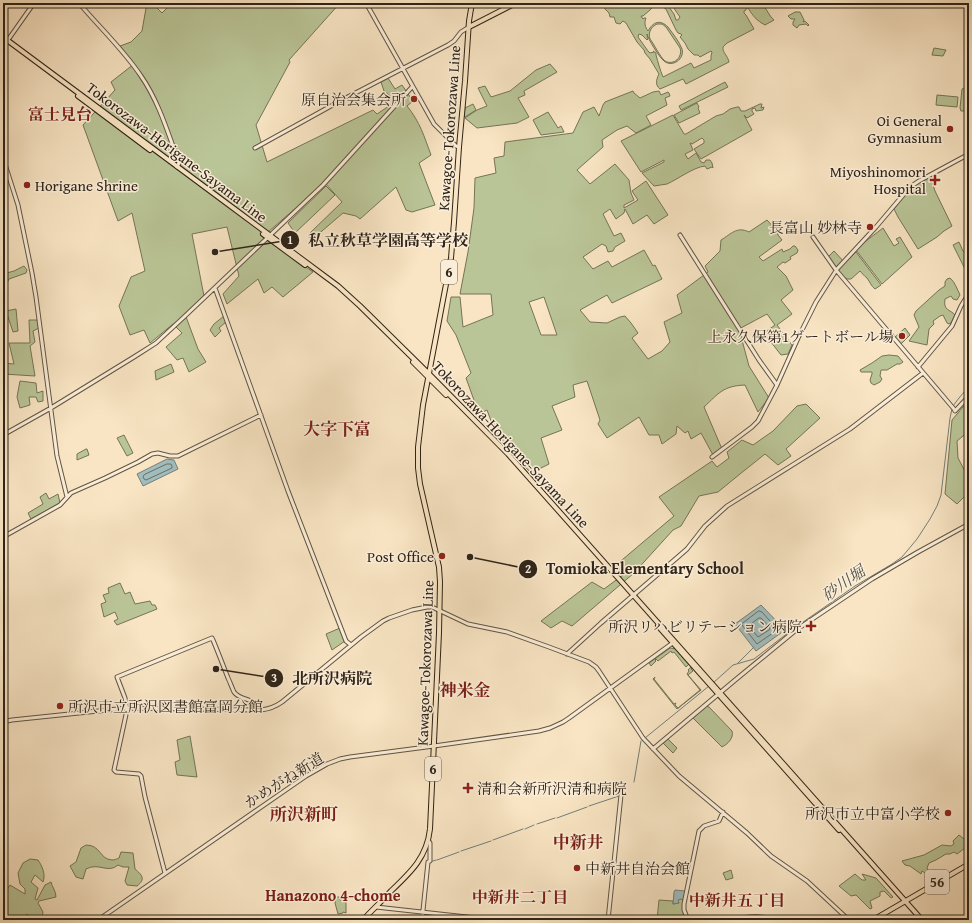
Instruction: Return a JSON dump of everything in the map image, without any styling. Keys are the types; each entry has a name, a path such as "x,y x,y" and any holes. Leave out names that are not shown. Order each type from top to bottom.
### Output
{"main road":[{"name":"Kawagoe-Tokorozawa Line","path":"363,920 414,868 422,856 428,840 430,827 440,587 439,571 421,493 418,468 418,447 421,420 451,258 472,3"},
{"path":"469,27 516,3"},
{"name":"Tokorozawa-Horigane-Sayama Line","path":"3,37 6,41 338,286 508,454 919,920"},
{"name":"Tokorozawa-Horigane-Sayama Line","path":"6,41 269,236"},
{"name":"56","path":"873,920 969,864"},
{"name":"Tokorozawa-Horigane-Sayama Line","path":"904,902 922,920"}],"street":[{"path":"3,47 34,3"},
{"path":"79,3 100,28 108,35 141,76 163,119 179,162 177,167"},
{"path":"366,3 434,124 456,146 459,147"},
{"path":"255,148 340,101 448,45 454,41 461,32 469,27"},
{"path":"3,435 51,408 156,343 323,185 412,87"},
{"path":"712,457 758,421 777,385 807,318 836,270 876,227 910,187 969,154"},
{"path":"3,158 18,205 32,272 57,456 67,497"},
{"path":"680,235 759,360 777,385"},
{"path":"813,238 836,270 955,411 969,396"},
{"path":"215,288 288,491 346,641 351,645"},
{"path":"918,367 952,326 969,293"},
{"path":"567,654 687,549 705,526 727,506 850,429 923,374"},
{"path":"3,537 60,505 72,493 112,475 152,454 158,453 178,456 261,415"},
{"path":"654,749 796,630 850,592 969,524"},
{"path":"3,723 12,720 127,708 269,709 278,704 373,628 389,618 412,610 427,607 434,608 468,624 507,632 589,662 596,667 643,738 679,776 723,812 771,856 807,881 849,920"},
{"path":"165,873 141,776 139,774 116,772 114,770 127,708 117,677 212,638 234,692 240,697 254,702 257,710"},
{"name":"かめがね新道","path":"98,920 306,776 327,764 358,755 434,746 550,728 563,722 674,642"},
{"path":"608,920 621,795"},
{"path":"688,920 684,910 684,904 699,831 704,826 719,821 723,812"},
{"path":"422,920 428,862 430,861 430,842 428,840"},
{"path":"376,907 494,920"},
{"path":"734,920 754,916 766,917 775,920"}],"green space":[{"path":"149,3 152,3 162,13 172,3 340,3 289,60 290,62 256,125 267,162 373,110 377,114 392,104 389,95 384,91 381,82 388,78 395,89 402,85 413,101 407,106 424,135 431,155 419,163 435,205 412,212 406,210 396,187 360,219 356,216 343,213 315,237 310,233 342,202 325,183 268,232 264,238 313,272 283,297 272,287 264,293 258,279 227,304 223,294 239,276 227,227 192,234 204,296 185,314 198,349 206,362 189,372 183,358 177,360 166,347 182,333 173,324 150,343 144,330 130,335 119,306 131,277 145,271 132,213 118,221 83,125 115,90 111,82 134,64 120,46 131,42 142,31 146,8"},
{"path":"603,3 656,3 650,10 641,16 643,19 646,18 646,28 648,31 652,25 659,22 662,23 668,27 678,40 682,49 682,56 680,59 674,63 667,63 662,59 657,52 647,34 647,40 639,34 638,37 648,51 650,53 654,52 653,51 656,53 663,77 691,63 694,68 711,60 712,52 711,51 700,57 698,55 694,55 680,37 682,35 676,30 666,9 659,3 666,3 674,14 676,20 678,20 680,17 671,3 762,3 774,20 765,25 755,18 748,8 746,8 744,13 754,29 727,43 723,47 723,51 729,62 686,84 683,79 660,89 656,82 659,74 626,23 623,21 620,24 616,23 614,17 610,17","holes":["657,24 662,24 666,27 681,51 677,60 672,62 668,62 663,59 650,39 649,34 652,28"]},
{"path":"795,12 800,12 804,20 803,22 805,21 809,25 808,26 806,24 799,25 797,28 793,25 795,19 791,19 788,16"},
{"path":"934,48 946,50 943,56 932,55"},
{"path":"550,64 557,72 524,91 525,95 518,98 529,117 517,123 477,128 465,118 477,110 487,106 478,88 485,86 491,97 510,91 536,70"},
{"path":"725,82 728,87 681,110 679,106"},
{"path":"962,89 969,89 969,111 961,111 960,108"},
{"path":"633,91 640,98 653,92 659,91 661,95 668,92 669,93 670,96 665,98 667,105 646,116 651,125 636,133 627,126 617,130 602,140 603,147 577,170 590,184 615,164 629,180 631,193 634,200 624,205 624,208 638,200 632,191 646,181 668,215 654,224 647,215 633,224 625,209 624,213 616,219 610,209 603,214 614,236 621,233 625,241 615,247 613,251 608,252 606,246 602,244 583,257 593,269 608,261 612,267 644,250 653,266 655,265 662,279 612,303 607,295 580,310 590,322 607,323 625,316 638,333 632,338 648,359 662,351 670,342 664,322 682,313 677,295 708,272 705,266 720,251 721,240 738,230 745,230 749,232 767,220 777,231 782,240 759,257 763,261 782,249 783,252 795,246 798,250 797,253 790,257 791,259 785,263 783,262 777,267 786,276 793,290 781,300 792,314 777,325 792,345 788,354 781,355 764,333 775,325 767,314 739,329 749,366 769,398 758,412 745,385 731,387 722,391 704,407 722,449 713,455 701,433 691,439 688,431 685,433 677,426 676,434 662,444 659,435 649,435 639,417 607,438 598,424 600,420 587,381 573,385 575,397 552,406 562,430 541,438 549,464 531,473 497,437 487,410 479,414 466,378 471,373 456,335 447,321 451,297 460,297 463,327 493,315 491,294 460,294 474,208 475,178 496,173 494,158 504,156 505,142 573,133 583,112 594,107 599,116 605,102","holes":["544,297 557,335 541,335 529,302"]},
{"path":"937,95 958,97 957,107 936,105"},
{"path":"697,103 700,113 679,123 674,115"},
{"path":"473,104 476,110 465,117 465,108"},
{"path":"762,104 761,108 764,107 763,110 756,111 755,108 752,109 754,114 747,118 744,115 752,130 701,159 694,149 704,143 704,140 702,138 692,144 690,143 693,150 685,154 688,159 696,153 701,162 704,163 706,160 710,160 713,168 707,169 705,166 701,167 667,184 654,186 642,173 664,162 664,160 641,172 621,141 673,115 684,134 686,134 730,109 739,107 741,111 745,111"},
{"path":"548,112 558,128 561,126 564,132 541,135 533,120"},
{"path":"925,178 931,179 935,191 952,226 918,249 894,209 912,186"},
{"path":"326,186 335,195 295,233 288,223"},
{"path":"883,228 894,246 899,243 896,239 900,237 912,257 882,284 856,250"},
{"path":"959,242 963,251 966,253 969,251 969,277 953,245"},
{"path":"834,251 845,263 856,252 881,285 875,289 860,271 851,279 845,278 828,257"},
{"path":"24,266 27,270 26,273 9,279 7,283 3,285 3,274"},
{"path":"950,278 955,284 960,295 957,300 953,299 951,296 945,299 946,308 955,315 951,323 947,323 943,315 933,321 934,324 929,329 927,345 909,341 919,327 914,315 916,311 945,286 945,282"},
{"path":"16,309 18,331 13,332 6,311"},
{"path":"224,316 226,322 219,328 221,331 215,337 210,330 214,324"},
{"path":"29,320 37,320 39,328 33,331 35,342 30,346 35,376 3,374 3,363 14,364 9,343 30,343"},
{"name":"上永久保第1ゲートボール場","path":"905,328 910,335 900,345 894,338"},
{"path":"882,356 898,356 903,362 887,370 881,370 880,376 882,379 874,385 870,380 872,372 861,372 860,370"},
{"path":"171,364 174,372 156,380 155,371"},
{"path":"20,381 36,383 37,393 43,391 43,401 38,402 36,397 29,397 30,405 20,408 17,397"},
{"path":"969,402 969,431 957,441 958,458 969,479 969,499 967,498 967,494 957,504 945,494 952,420"},
{"path":"806,404 820,418 786,449 791,456 778,465 765,454 718,492 699,496 681,526 673,530 634,573 572,626 562,621 551,628 541,621 592,582 604,589 623,575 616,565 674,516 659,497 712,461 717,467 729,458 727,452 742,440 753,445 773,431 797,406"},
{"path":"124,435 133,453 127,456 117,438"},
{"path":"86,449 89,455 77,460 77,454"},
{"path":"46,493 49,499 58,494 60,503 31,519 28,513 43,504 40,497"},
{"path":"120,583 125,594 130,592 135,604 150,601 157,609 117,625 114,621 118,619 115,612 104,617 101,604 106,602 103,595 109,593 108,588"},
{"path":"340,628 345,641 332,650 326,634"},
{"path":"670,648 676,649 689,664 686,667 674,652 672,653 671,651 658,661 656,659 651,666 649,663"},
{"path":"691,667 693,671 688,675 701,690 677,709 653,679 655,677 654,679 674,704 676,703 675,705 678,708 700,690 687,674"},
{"path":"706,706 709,707 732,731 730,740 722,747 693,718"},
{"path":"190,736 197,777 177,775 175,762 180,760 177,740"},
{"path":"668,739 677,748 673,753 663,743"},
{"path":"959,835 969,843 969,847 957,854 954,852 946,854 929,863 927,868 929,874 922,871 921,874 910,866 905,865 902,861 924,855 942,845 951,846 954,844 953,841"},
{"path":"86,845 95,847 105,857 112,860 119,858 121,852 133,853 135,869 142,877 140,884 137,886 127,885 125,881 129,867 118,865 111,868 91,867 86,869 83,879 76,877 70,866 76,862 81,848"},
{"path":"30,859 38,860 44,873 43,882 35,875 31,882 38,888 35,899 37,900 45,885 51,882 56,897 39,901 38,903 43,912 42,917 39,920 32,920 27,914 24,920 3,920 3,895 10,885 25,894 25,889 20,884 18,873 23,863"},
{"path":"731,870 733,878 726,880 723,873"},
{"path":"855,874 862,880 866,880 862,874 876,878 893,897 891,898 884,891 880,892 880,896 870,901 872,908 870,909 856,895 851,896 839,886"},
{"path":"336,897 340,897 340,900 346,902 346,913 343,912 338,914 335,903"},
{"path":"659,900 673,901 673,904 679,903 678,900 684,900 685,915 657,920"}],"water":[{"path":"167,459 174,460 178,469 143,486 137,474"},
{"path":"761,605 785,630 756,651 735,624"},
{"path":"675,890 685,891 684,900 678,900 679,903 673,904 674,892"}],"waterway":[{"name":"砂川堀","path":"953,406 969,386"},
{"name":"砂川堀","path":"713,683 733,665 754,659 793,629 855,586 902,557 917,539 930,519 941,495 952,409"},
{"path":"738,663 754,647"},
{"name":"砂川堀","path":"645,738 709,686"},
{"name":"砂川堀","path":"634,782 641,741"},
{"name":"砂川堀","path":"589,806 619,796"},
{"name":"砂川堀","path":"557,818 587,807"},
{"name":"砂川堀","path":"537,824 555,818"},
{"name":"砂川堀","path":"525,829 534,825"},
{"name":"砂川堀","path":"493,840 523,829"},
{"name":"砂川堀","path":"461,851 491,841"},
{"name":"砂川堀","path":"437,860 459,852"},
{"name":"砂川堀","path":"430,862 436,860"}],"place":[{"name":"原自治会集会所","path":"414,99"},
{"name":"Oi General Gymnasium","path":"950,129"},
{"name":"Miyoshinomori Hospital","path":"935,180"},
{"name":"Horigane Shrine","path":"27,185"},
{"name":"長富山 妙林寺","path":"870,227"},
{"name":"私立秋草学園高等学校","path":"215,252"},
{"name":"上永久保第1ゲートボール場","path":"902,336"},
{"name":"Post Office","path":"442,556"},
{"name":"Tomioka Elementary School","path":"470,557"},
{"name":"所沢リハビリテーション病院","path":"811,626"},
{"name":"北所沢病院","path":"216,669"},
{"name":"所沢市立所沢図書館富岡分館","path":"60,706"},
{"name":"清和会新所沢清和病院","path":"468,788"},
{"name":"所沢市立中富小学校","path":"948,813"},
{"name":"中新井自治会館","path":"577,868"}],"district":[{"name":"富士見台","path":"60,114"},
{"name":"大字下富","path":"337,428"},
{"name":"神米金","path":"465,689"},
{"name":"所沢新町","path":"304,813"},
{"name":"中新井","path":"578,841"},
{"name":"Hanazono 4-chome","path":"333,895"},
{"name":"中新井二丁目","path":"520,897"},
{"name":"中新井五丁目","path":"737,900"}]}
